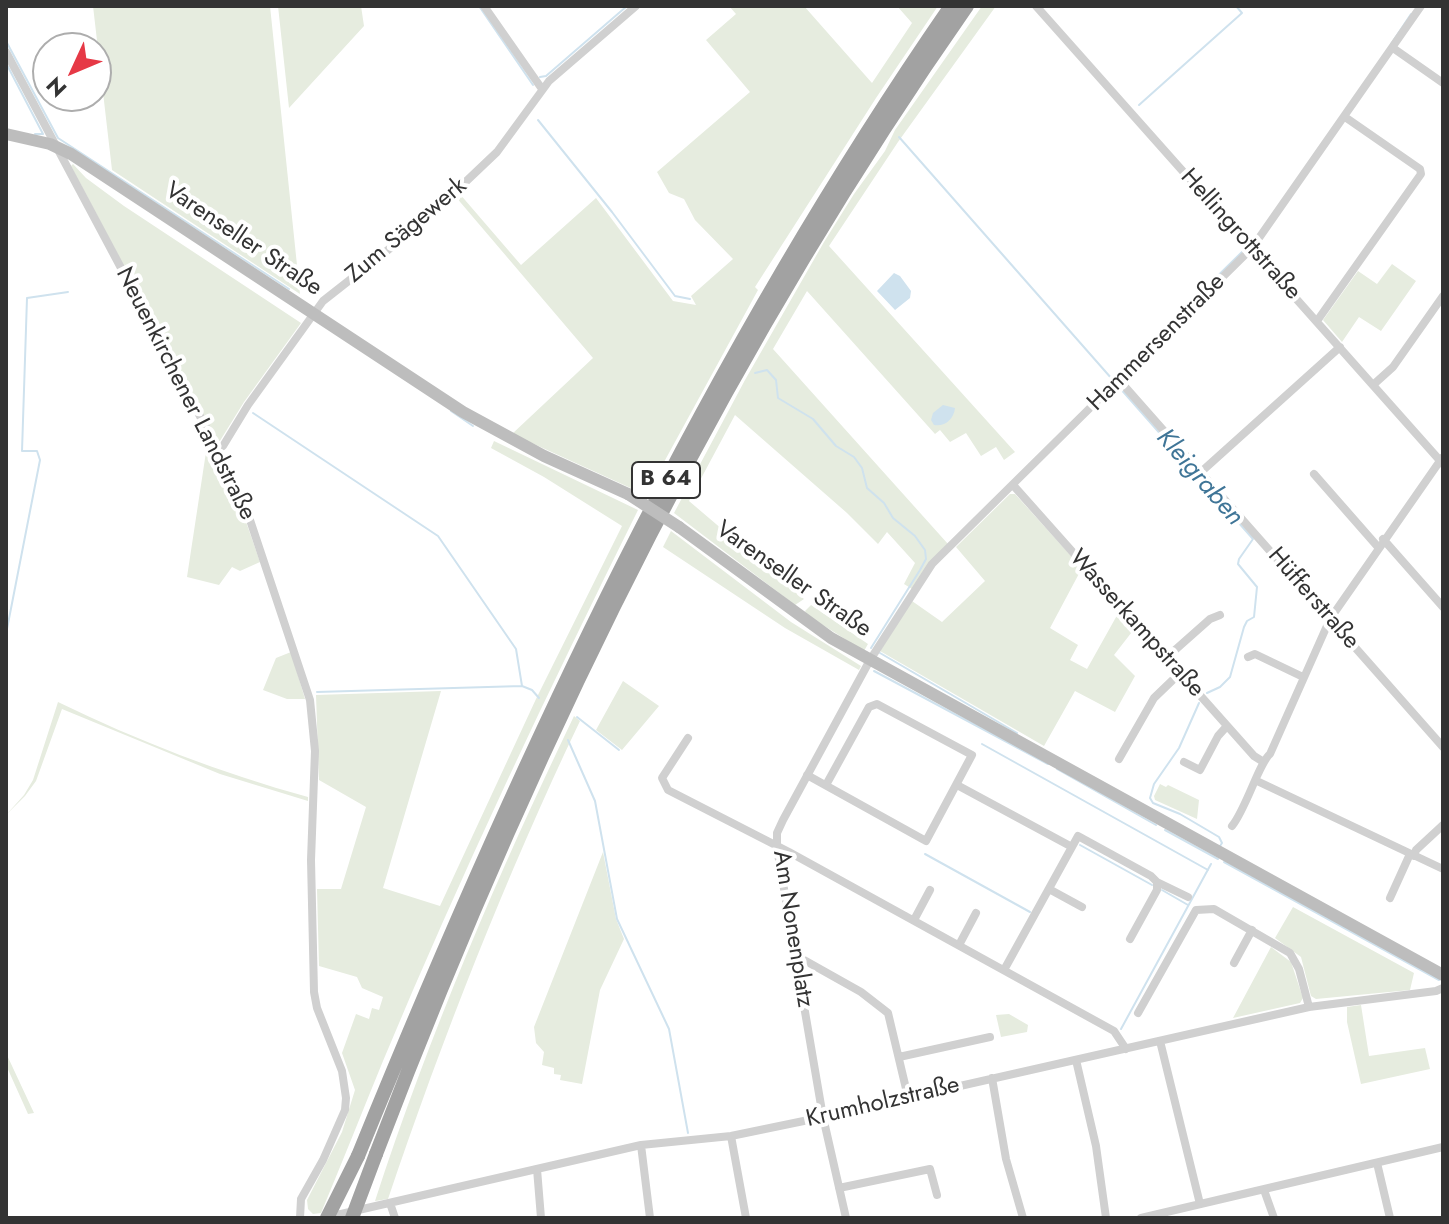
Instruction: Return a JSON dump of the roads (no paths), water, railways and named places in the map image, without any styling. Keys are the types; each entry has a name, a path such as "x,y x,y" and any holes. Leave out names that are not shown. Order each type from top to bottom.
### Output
{"highway":[{"name":"B 64","path":"337,1218 358,1156 484,854 615,578 772,285 869,129 951,6"},
{"name":"B 64","path":"355,1218 413,1058 495,860 633,571 782,293 871,148 967,6"},
{"path":"325,1218 358,1156"}],"main road":[{"name":"Varenseller Straße","path":"6,134 58,148 83,161 493,430 628,494 679,527 797,615 870,660 1443,975"}],"street":[{"path":"484,6 542,89"},
{"name":"Zum Sägewerk","path":"218,450 323,301 407,235 497,152 542,89 636,6"},
{"name":"Hellingrottstraße","path":"1036,6 1442,460"},
{"name":"Hammersenstraße","path":"870,660 932,564 1252,248 1421,6"},
{"path":"1393,48 1443,83"},
{"name":"Neuenkirchener Landstraße","path":"6,52 218,450 249,517 310,700 315,751 311,860 314,992 317,1008 342,1071 346,1098 345,1110 323,1160 301,1199 300,1218"},
{"path":"1317,321 1421,174 1420,169 1345,117"},
{"path":"1373,385 1393,367 1443,296"},
{"path":"1201,472 1340,347"},
{"name":"Hüfferstraße","path":"1119,380 1443,747"},
{"path":"1232,826 1257,781 1262,761 1270,754 1330,619 1442,460"},
{"path":"1314,474 1443,607"},
{"name":"Wasserkampstraße","path":"1013,485 1254,756 1262,761"},
{"path":"1166,658 1210,619 1220,615"},
{"path":"1248,657 1255,654 1303,677"},
{"name":"Am Nonenplatz","path":"846,1218 823,1117 777,833 870,660"},
{"path":"1119,759 1154,698 1180,673"},
{"path":"807,775 926,841 972,755 877,704 869,707 826,785"},
{"path":"1184,762 1200,770 1218,736 1227,726"},
{"path":"688,738 662,778 668,790 914,920 1114,1031 1126,1049"},
{"path":"1257,781 1443,869"},
{"path":"957,785 1072,847"},
{"path":"1390,898 1412,855 1443,825"},
{"path":"1004,970 1078,836 1188,897"},
{"path":"1130,939 1157,890 1157,882"},
{"path":"1049,889 1082,907"},
{"path":"914,920 930,890"},
{"path":"1138,1013 1196,910 1214,909 1284,948 1295,959 1309,1007"},
{"path":"959,945 976,913"},
{"path":"1234,963 1252,930"},
{"path":"796,960 804,960 883,1007 891,1019 908,1097"},
{"name":"Krumholzstraße","path":"325,1218 641,1145 731,1136 823,1117 1309,1007 1443,988"},
{"path":"899,1057 990,1037"},
{"path":"1160,1041 1200,1204"},
{"path":"1076,1060 1096,1146 1106,1218"},
{"path":"992,1078 1006,1159 1023,1218"},
{"path":"731,1136 746,1218"},
{"path":"641,1145 650,1218"},
{"path":"1141,1218 1167,1215 1200,1204 1443,1147"},
{"path":"1377,1163 1390,1218"},
{"path":"537,1169 541,1218"},
{"path":"839,1188 930,1169 937,1195"},
{"path":"1264,1190 1274,1218"},
{"path":"390,1203 395,1218"}],"water":[{"path":"894,273 911,291 910,298 895,310 877,291"},
{"path":"943,405 955,408 953,416 945,423 934,425 931,420 933,413"}],"waterway":[{"path":"479,6 533,85"},
{"path":"540,77 546,76 627,6"},
{"name":"Kleigraben","path":"1139,105 1242,13 1236,6"},
{"path":"1391,44 1411,14"},
{"path":"6,41 58,138 289,289"},
{"path":"6,63 43,134 35,134"},
{"path":"538,120 675,296 690,299"},
{"name":"Kleigraben","path":"899,137 1112,379"},
{"name":"Kleigraben","path":"1184,309 1244,250 1243,245"},
{"path":"6,634 40,460 37,451 22,451 27,298 68,292"},
{"path":"755,373 767,370 776,380 778,398 813,419 836,446 854,457 862,468 867,488 925,550 926,559 920,570 871,648"},
{"name":"Kleigraben","path":"1119,387 1253,539 1238,564 1257,587 1254,617 1244,627 1230,677 1220,687 1207,693"},
{"path":"451,411 473,426"},
{"path":"253,413 438,536 516,649 522,686"},
{"path":"880,653 1017,733"},
{"path":"874,671 1048,764"},
{"path":"317,692 522,686 532,690 539,698"},
{"name":"Kleigraben","path":"1199,703 1179,748 1154,784 1150,798 1153,803 1180,814 1219,837 1220,846"},
{"path":"577,717 619,750"},
{"path":"568,740 595,801 617,919 669,1029 688,1133"},
{"path":"982,744 1208,870"},
{"path":"1057,769 1156,825"},
{"path":"1165,830 1218,859"},
{"path":"1080,845 1152,885"},
{"path":"925,854 1030,912"},
{"path":"1224,862 1439,980"},
{"name":"Kleigraben","path":"1121,1029 1211,864"},
{"path":"1162,890 1188,905"}]}
